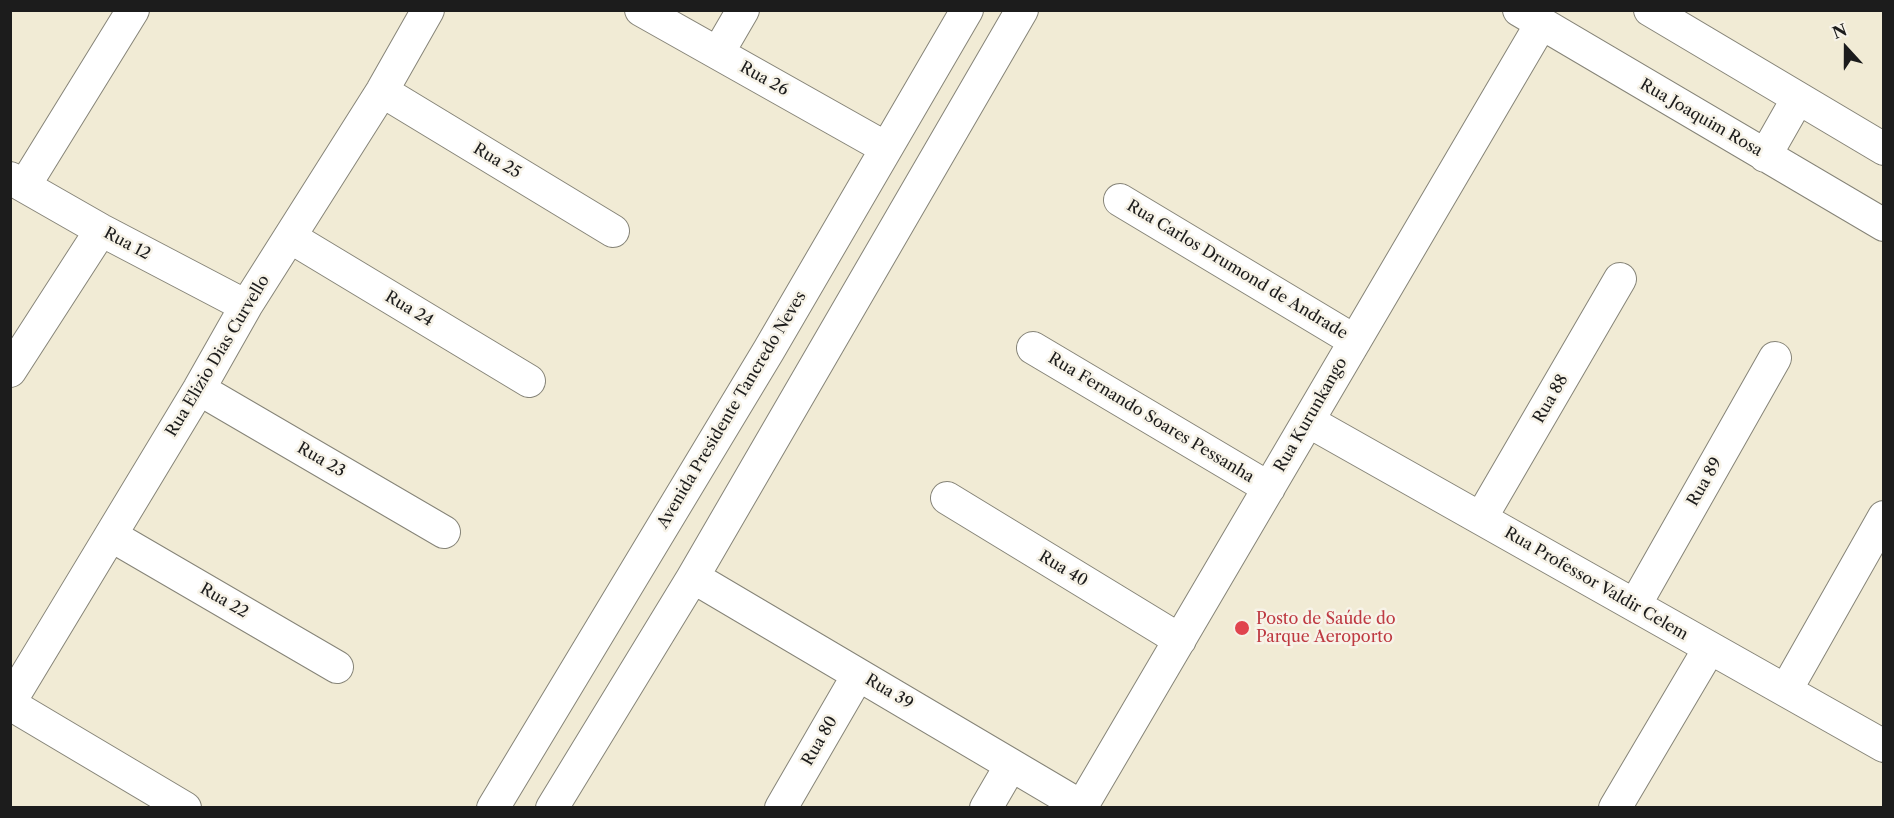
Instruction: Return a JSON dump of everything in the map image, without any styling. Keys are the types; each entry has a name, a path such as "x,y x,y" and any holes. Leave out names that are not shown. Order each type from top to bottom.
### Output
{"street":[{"name":"Rua Elizio Dias Curvello","path":"10,703 112,536 246,306 382,90 428,10"},
{"name":"Rua 26","path":"641,10 886,148"},
{"path":"718,53 743,10"},
{"name":"Avenida Presidente Tancredo Neves","path":"493,807 769,350 967,10"},
{"path":"552,807 693,577 1022,10"},
{"path":"1650,10 1884,149"},
{"path":"18,182 124,14"},
{"name":"Rua Joaquim Rosa","path":"1530,17 1884,225"},
{"name":"Rua Kurunkango","path":"1083,807 1355,341 1530,17"},
{"name":"Rua 25","path":"382,90 613,231"},
{"path":"1765,156 1798,98"},
{"name":"Rua 12","path":"18,182 101,230 246,306"},
{"name":"Rua Carlos Drumond de Andrade","path":"1120,200 1355,341"},
{"path":"10,371 101,230"},
{"name":"Rua 24","path":"290,237 529,381"},
{"name":"Rua 88","path":"1481,518 1620,279"},
{"name":"Rua Fernando Soares Pessanha","path":"1033,348 1269,488"},
{"path":"769,350 812,372"},
{"name":"Rua 89","path":"1635,605 1775,358"},
{"name":"Rua 23","path":"199,389 444,532"},
{"name":"Rua Professor Valdir Celem","path":"1308,421 1884,746"},
{"name":"Rua 40","path":"947,498 1180,640"},
{"path":"1786,690 1884,517"},
{"name":"Rua 22","path":"112,536 337,667"},
{"name":"Rua 39","path":"693,577 1083,807"},
{"path":"1615,807 1709,649"},
{"name":"Rua 80","path":"781,807 858,675"},
{"path":"10,703 185,807"},
{"path":"986,807 1011,765"}],"place":[{"name":"Posto de Saúde do Parque Aeroporto","path":"1242,628"}]}
